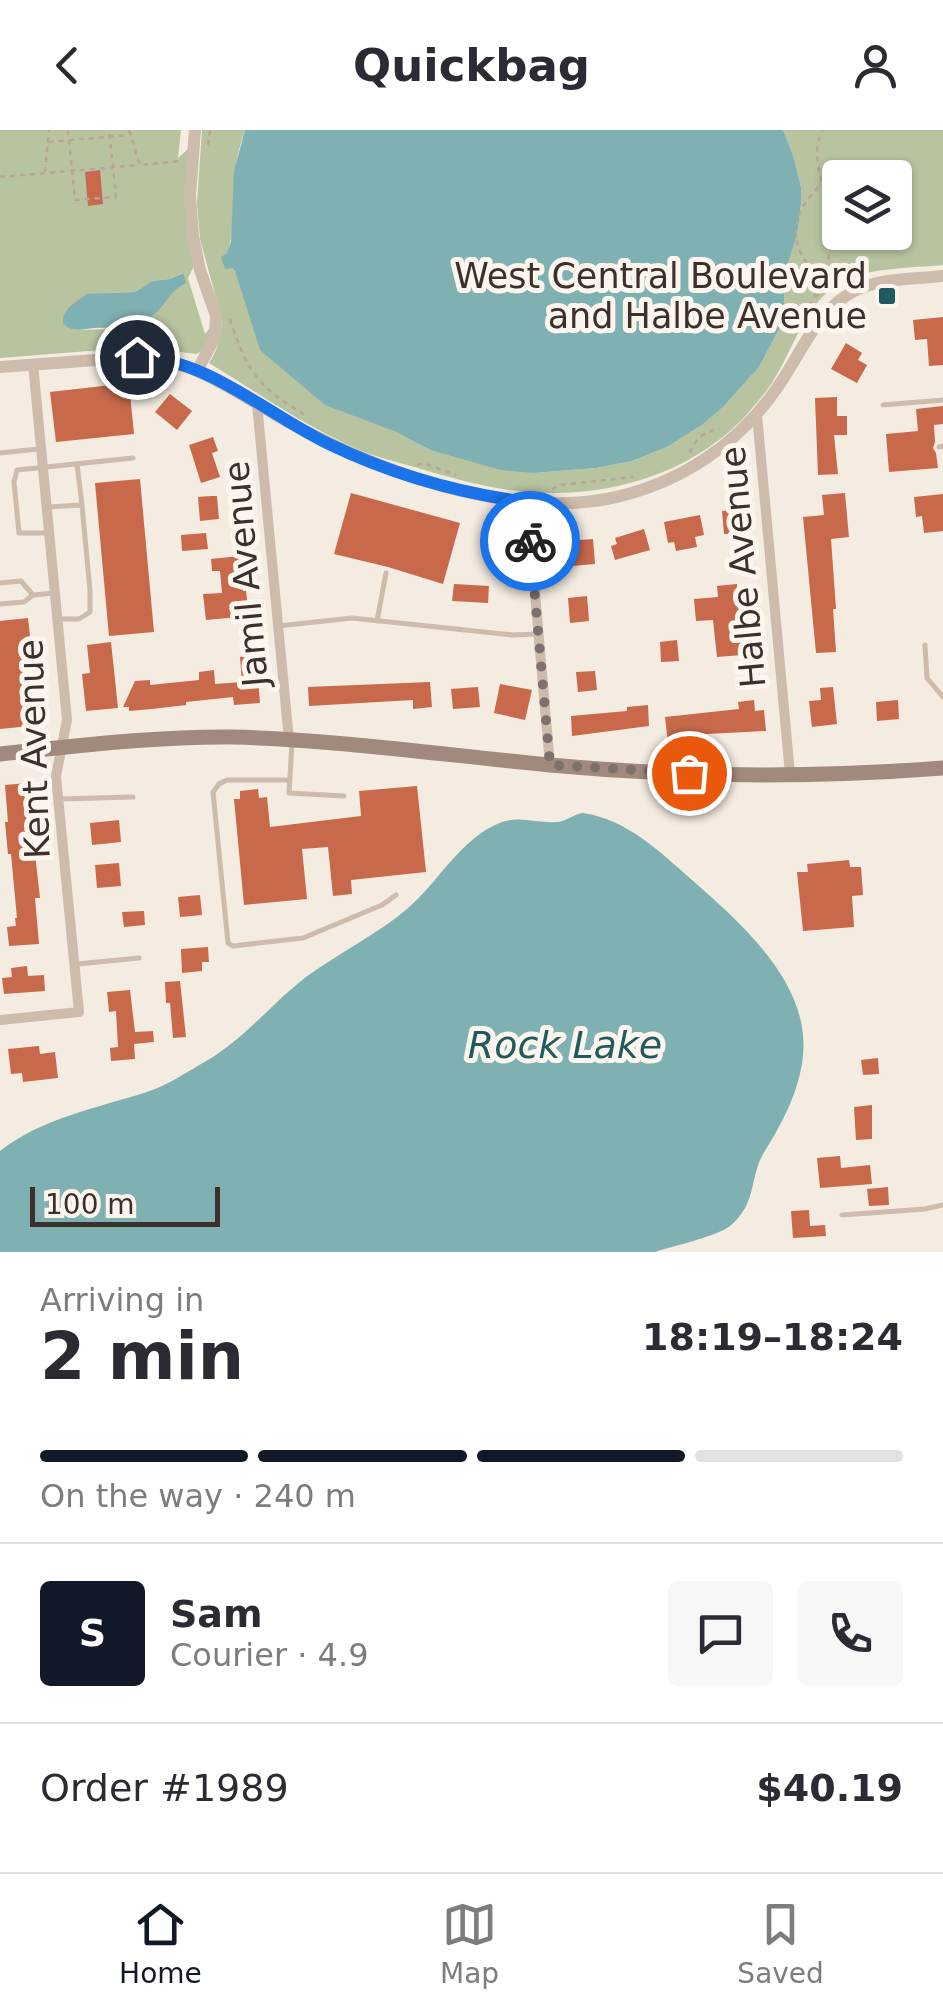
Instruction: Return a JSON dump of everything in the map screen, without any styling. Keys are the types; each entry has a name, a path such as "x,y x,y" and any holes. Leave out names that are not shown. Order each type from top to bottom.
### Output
{"main road":[{"path":"0,754 162,739 230,737 358,744 550,765 689,773 857,773 943,768"}],"street":[{"path":"195,130 190,195 194,236 200,270 216,316 215,336 197,371"},
{"path":"0,367 157,358 180,363 328,444 393,470 500,499 567,503 647,489 690,470 724,446 757,415 781,383 802,344 826,312 844,296 881,283 943,276"},
{"name":"Kent Avenue","path":"0,1020 79,1012 56,776 67,720 33,364"},
{"name":"Jamil Avenue","path":"257,404 291,740"},
{"name":"Halbe Avenue","path":"757,415 790,774"},
{"path":"526,502 550,765"}],"lane":[{"path":"883,405 943,400"},
{"path":"0,453 41,449"},
{"path":"49,533 19,533 14,482 17,470 133,458"},
{"path":"57,619 79,620 90,612 77,464"},
{"path":"47,508 82,505"},
{"path":"377,621 386,573"},
{"path":"0,583 21,581 34,595"},
{"path":"0,604 55,593"},
{"path":"278,626 352,618 512,635 538,634"},
{"path":"925,645 927,678 943,697"},
{"path":"291,740 289,793 344,796"},
{"path":"289,780 227,780 214,792 228,943 234,946 303,938 396,895"},
{"path":"58,799 133,797"},
{"path":"74,964 139,958"},
{"path":"842,1214 943,1205"}],"path":[{"path":"44,173 49,130"},
{"path":"68,130 75,200 116,197 110,130"},
{"path":"208,144 210,130"},
{"path":"822,177 816,146 823,130"},
{"path":"49,142 130,132 140,165"},
{"path":"0,177 186,160"},
{"path":"815,298 829,287 805,261 795,224 803,204 822,185"},
{"path":"796,335 815,298 830,250"},
{"path":"228,316 242,354 261,384 302,414"},
{"path":"701,450 689,457 693,444 704,434 727,429 722,433"},
{"path":"417,466 423,464 456,475"},
{"path":"547,491 594,480 638,478"}],"green space":[{"path":"0,130 181,130 178,158 188,149 195,264 188,278 205,334 212,325 213,329 204,350 196,354 140,347 0,358","holes":["182,273 185,283 172,290 163,304 115,329 73,330 111,293 135,292 152,281"]},
{"path":"202,130 245,130 235,179 229,252 232,268 394,431 430,450 534,473 596,468 632,461 667,447 723,407 759,367 783,322 786,270 801,204 801,187 783,130 943,130 943,265 869,273 833,288 812,309 767,390 727,433 703,451 648,478 589,491 501,489 373,455 306,423 209,363 222,320 200,239 197,203"}],"water":[{"path":"245,130 783,130 801,187 801,204 786,270 783,322 759,367 723,407 667,447 632,461 534,473 501,470 430,450 394,431 325,405 260,350 235,271 225,269 221,257 231,242 234,171"},
{"path":"183,273 186,283 156,313 140,322 78,330 63,324 69,307 87,294 135,292 152,281"},
{"name":"Rock Lake","path":"583,813 614,822 642,838 711,897 768,957 796,1003 803,1055 798,1081 760,1160 747,1204 730,1226 655,1252 0,1252 0,1151 52,1122 163,1086 208,1060 306,977 407,909 462,849 487,829 510,820 555,822"}],"building":[{"path":"100,170 103,204 88,206 85,172"},
{"path":"943,317 943,365 929,366 927,339 915,340 913,320"},
{"path":"846,343 862,353 858,360 867,365 857,383 831,369"},
{"path":"129,383 134,434 56,442 50,392"},
{"path":"170,394 192,411 177,430 155,412"},
{"path":"837,397 837,416 847,416 847,435 834,435 838,474 818,475 815,398"},
{"path":"943,406 943,424 934,425 933,448 938,468 889,472 886,434 918,431 916,409"},
{"path":"213,437 218,451 212,453 220,477 201,483 189,445"},
{"path":"140,479 154,632 109,636 95,483"},
{"path":"351,493 460,523 443,584 334,554"},
{"path":"845,493 849,537 831,539 836,652 816,653 803,517 824,515 822,495"},
{"path":"943,494 943,531 924,533 922,516 916,517 914,497"},
{"path":"217,496 219,519 200,521 198,497"},
{"path":"742,509 744,533 724,534 722,511"},
{"path":"700,515 704,535 695,537 697,547 676,551 674,542 668,543 664,522"},
{"path":"644,529 650,550 615,560 611,546 617,544 615,538"},
{"path":"206,533 208,549 182,551 181,535"},
{"path":"593,539 595,564 561,567 560,551 568,550 567,541"},
{"path":"240,556 249,616 206,620 203,594 222,593 220,571 212,571 211,559"},
{"path":"454,584 489,586 488,603 452,601"},
{"path":"737,584 742,655 717,657 713,620 696,621 694,599 718,597 717,586"},
{"path":"587,596 589,621 570,623 568,598"},
{"path":"28,618 40,725 0,729 0,621"},
{"path":"677,640 679,661 661,662 660,642"},
{"path":"111,642 118,708 86,711 82,674 90,673 87,645"},
{"path":"256,655 260,703 234,705 233,697 152,709 129,711 129,707 123,707 135,681 150,680 150,685 199,680 199,672 214,670 215,684 242,682 240,657"},
{"path":"595,671 597,690 578,692 576,672"},
{"path":"430,682 432,707 413,709 413,700 309,706 308,687"},
{"path":"500,684 532,690 525,720 494,713"},
{"path":"478,687 480,707 453,709 451,689"},
{"path":"833,687 837,724 812,727 809,701 821,700 820,688"},
{"path":"754,700 755,711 764,710 766,731 688,735 689,741 668,743 665,717 739,709 738,702"},
{"path":"898,700 899,719 877,721 876,702"},
{"path":"648,705 649,726 572,736 571,716"},
{"path":"27,783 40,898 35,898 39,944 9,946 7,927 16,926 17,918 5,822 5,785"},
{"path":"417,786 426,872 351,880 352,894 333,896 328,847 302,849 307,899 244,905 234,799 240,799 240,791 258,789 259,798 267,797 270,827 361,816 359,791"},
{"path":"119,820 121,842 92,845 90,823"},
{"path":"849,860 850,867 861,867 863,895 852,896 854,927 803,931 797,872 808,872 807,864"},
{"path":"119,863 121,886 97,888 95,865"},
{"path":"200,895 202,915 180,917 178,897"},
{"path":"144,911 145,925 124,927 122,912"},
{"path":"208,947 209,962 202,962 202,971 182,973 181,949"},
{"path":"27,966 28,976 44,975 45,991 4,994 2,978 12,977 11,968"},
{"path":"180,981 186,1037 173,1038 165,982"},
{"path":"130,990 135,1032 153,1031 154,1042 134,1044 135,1059 111,1061 110,1048 118,1047 116,1011 109,1012 107,992"},
{"path":"39,1046 40,1054 55,1052 58,1078 23,1082 22,1073 11,1074 8,1049"},
{"path":"878,1058 879,1074 863,1075 861,1060"},
{"path":"872,1105 872,1139 856,1140 854,1107"},
{"path":"840,1156 841,1168 870,1165 872,1184 820,1188 817,1158"},
{"path":"888,1187 889,1205 869,1206 867,1189"},
{"path":"809,1210 810,1226 825,1225 826,1236 793,1238 791,1211"}],"way so far":[{"path":"530,541 550,765 689,773"}],"place":[{"name":"West Central Boulevard and Halbe Avenue","path":"887,296"}],"route":[{"path":"137,357 180,363 328,444 393,470 500,499 526,502 530,541"}]}
